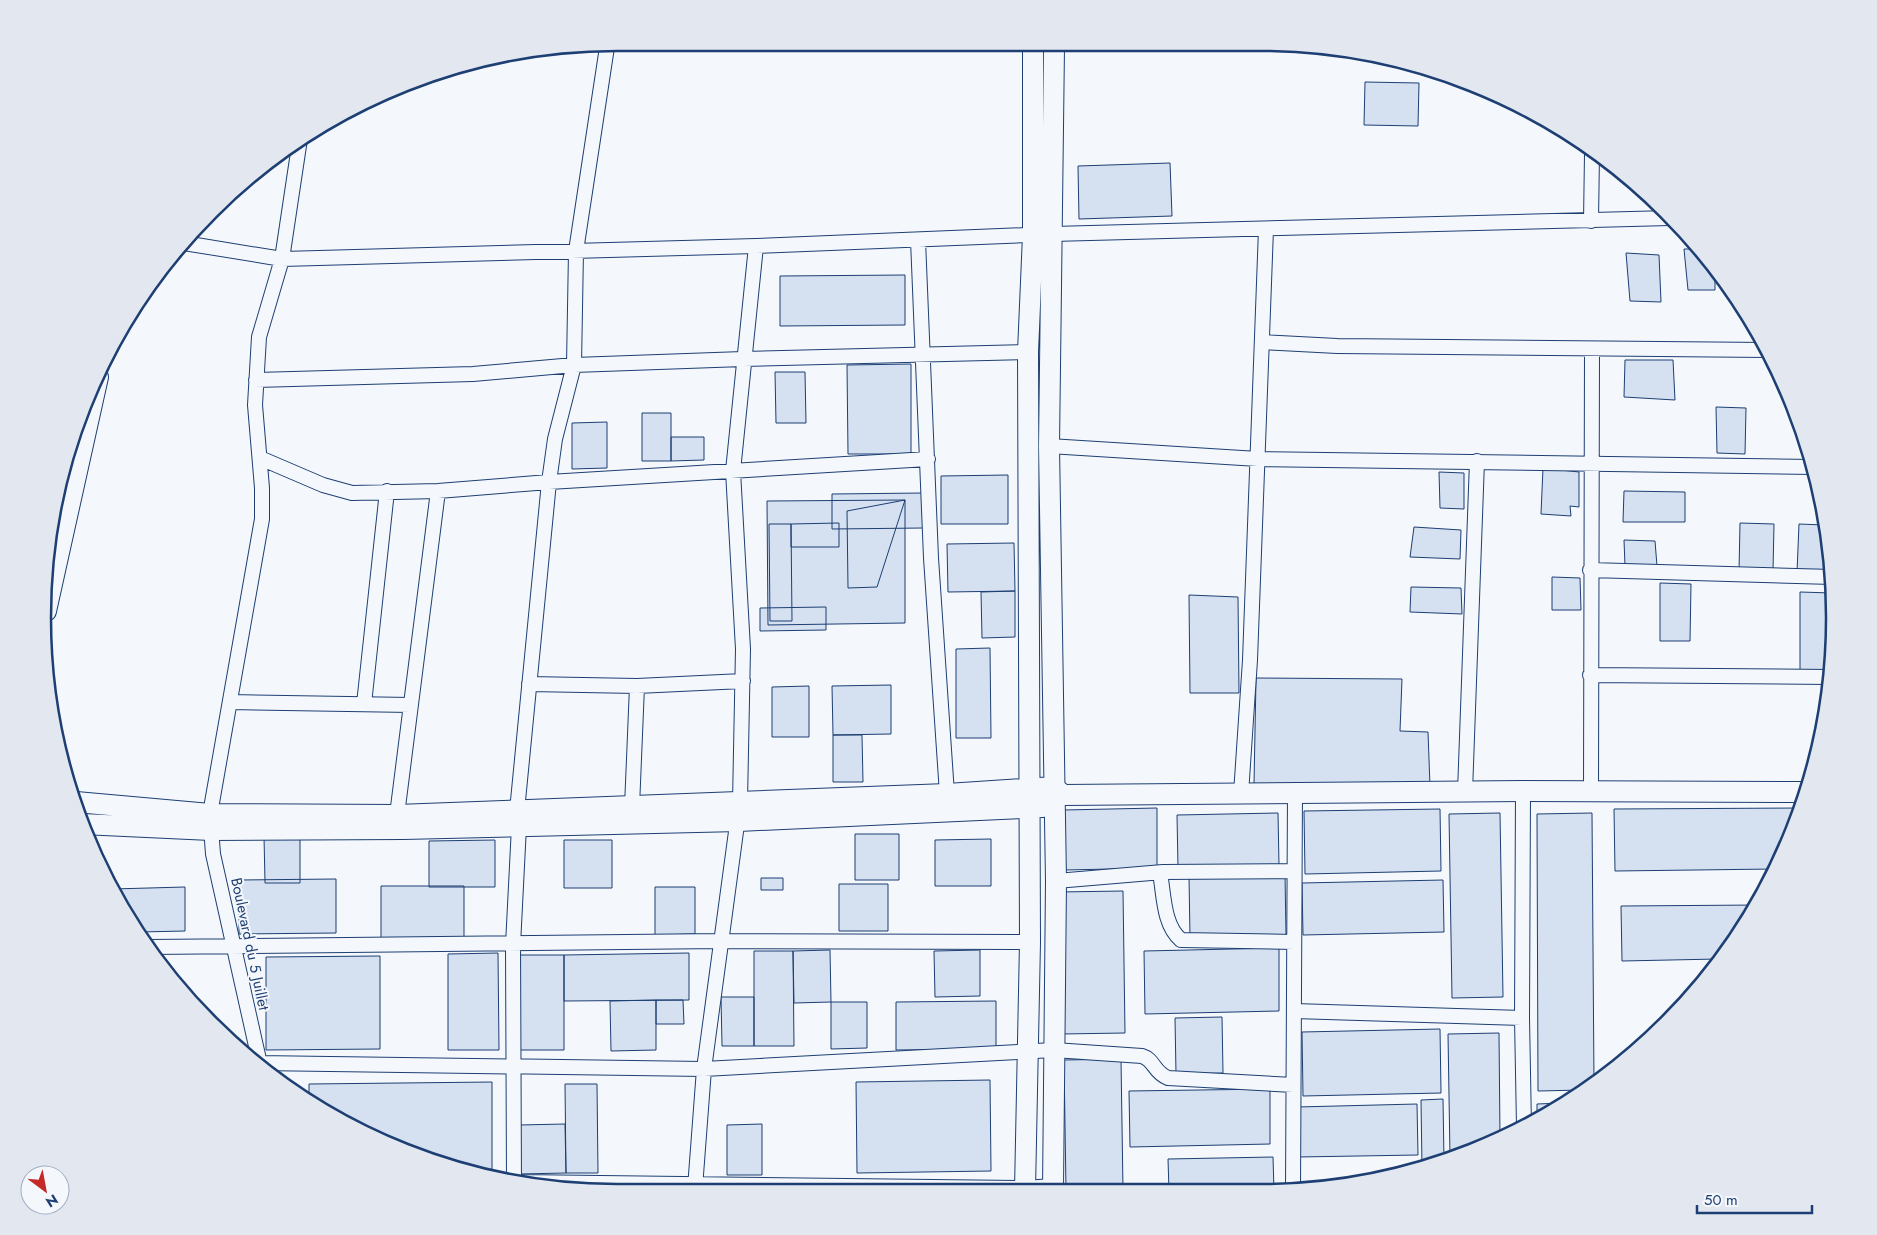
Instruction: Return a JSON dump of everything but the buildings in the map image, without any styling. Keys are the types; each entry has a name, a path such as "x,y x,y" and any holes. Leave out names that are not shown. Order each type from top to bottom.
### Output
{"street":[{"path":"514,1174 513,945 518,818 529,684 555,439 574,366 576,251 606,51"},
{"path":"1033,51 1042,234 1049,446 1057,796 1053,1184"},
{"path":"1025,1184 1030,942 1028,352 1042,234 1054,51"},
{"name":"Boulevard du 5 Juillet","path":"257,1054 213,854 210,822 262,520 260,458 255,405 259,337 282,259 298,150"},
{"path":"1591,221 1592,160"},
{"path":"192,244 282,259 756,246 1042,234 1661,218"},
{"path":"1242,794 1250,660 1266,229"},
{"path":"918,240 931,558 947,794"},
{"path":"695,1184 704,1069 739,812 743,682 733,471 756,246"},
{"path":"1262,342 1337,346 1592,350 1758,350"},
{"path":"1591,791 1590,463 1592,350"},
{"path":"256,380 473,374 574,366 743,359 1028,352"},
{"path":"52,585 91,409"},
{"path":"1049,446 1258,459 1805,467"},
{"path":"260,458 339,490 352,492 438,491 549,482 928,459"},
{"path":"1465,792 1477,461"},
{"path":"364,704 387,491"},
{"path":"397,815 438,491"},
{"path":"1590,570 1825,577"},
{"path":"1590,675 1823,677"},
{"path":"529,684 637,686 743,682"},
{"path":"632,807 637,686"},
{"path":"230,702 410,705"},
{"path":"82,803 210,822 397,815 518,818 632,807 739,812 1030,788 1057,796 1523,791 1798,792"},
{"path":"1523,791 1522,1018 1524,1118"},
{"path":"1293,1183 1295,793"},
{"path":"90,824 1030,808 1057,796"},
{"path":"1056,881 1160,872 1294,871"},
{"path":"1160,872 1168,921 1172,930 1181,940 1294,942"},
{"path":"157,947 513,945 720,941 1030,942"},
{"path":"1294,1011 1522,1018"},
{"path":"268,1063 704,1069 1054,1050 1142,1056 1150,1060 1156,1072 1168,1078 1293,1085"}]}
